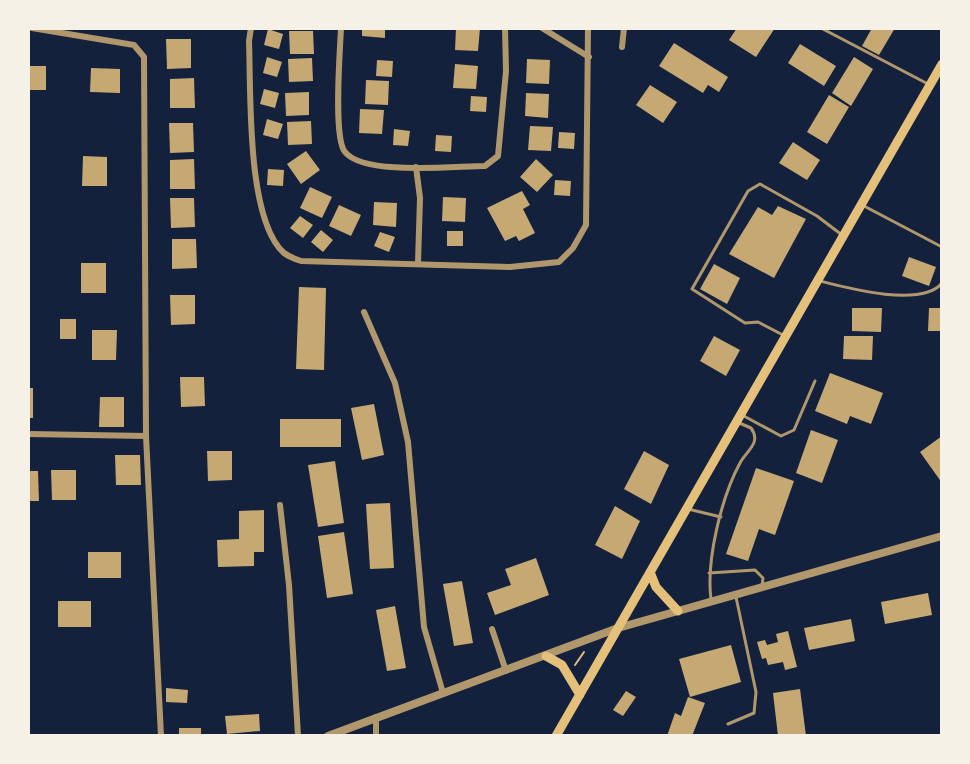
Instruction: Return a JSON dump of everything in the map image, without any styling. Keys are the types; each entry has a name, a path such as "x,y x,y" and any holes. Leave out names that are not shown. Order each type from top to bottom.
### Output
{"main road":[{"path":"556,735 816,280 940,69"},
{"path":"650,572 656,587 678,611"},
{"path":"546,656 562,665 580,694"}],"street":[{"path":"32,28 134,45 144,57 146,436 161,735"},
{"path":"251,28 249,41 253,147 262,213 271,236 284,253 300,261 418,262 510,267 559,262 573,248 586,225 588,28"},
{"path":"341,28 339,135 345,152 360,162 383,167 485,166 498,156 506,71 505,28"},
{"path":"542,28 589,57"},
{"path":"622,46 624,29"},
{"path":"416,167 421,209 418,262"},
{"path":"364,312 395,383 408,442 424,627 442,693"},
{"path":"28,434 146,436"},
{"path":"280,505 289,585 298,735"},
{"path":"328,735 618,628 942,536"},
{"path":"492,629 506,671"},
{"path":"376,717 376,735"}],"lane":[{"path":"822,28 929,85"},
{"path":"785,335 758,322 745,323 692,289 748,191 760,184 817,216 842,235"},
{"path":"860,204 942,247"},
{"path":"816,280 851,289 909,296 931,292 942,283"},
{"path":"738,418 781,436 794,430 815,381"},
{"path":"711,602 709,573 714,541 740,462 753,447 755,439 755,433 751,428 738,418"},
{"path":"686,508 721,517"},
{"path":"709,573 755,570 763,578 762,587"},
{"path":"728,724 754,713 756,692 735,595"}],"path":[{"path":"571,669 586,649"}],"building":[{"path":"362,28 385,28 385,38 362,36"},
{"path":"456,28 480,28 478,51 455,50"},
{"path":"737,28 775,28 756,57 729,40"},
{"path":"872,28 895,28 879,55 862,46"},
{"path":"268,29 283,34 279,49 264,45"},
{"path":"289,31 313,31 314,54 290,54"},
{"path":"166,39 191,39 191,68 167,69"},
{"path":"674,43 728,77 719,92 708,85 703,93 659,66"},
{"path":"800,44 836,66 824,86 788,63"},
{"path":"267,57 282,62 277,77 263,73"},
{"path":"854,57 873,69 851,106 832,93"},
{"path":"312,58 313,81 289,82 288,59"},
{"path":"527,59 550,60 549,84 526,83"},
{"path":"377,60 393,61 392,77 376,76"},
{"path":"455,64 478,66 476,89 453,88"},
{"path":"28,66 46,66 46,90 28,90"},
{"path":"91,68 120,69 120,93 90,92"},
{"path":"194,78 195,108 170,108 170,79"},
{"path":"366,80 389,81 388,105 365,104"},
{"path":"650,85 677,102 663,123 636,105"},
{"path":"264,89 279,93 275,108 260,104"},
{"path":"309,92 309,115 286,116 285,93"},
{"path":"526,93 549,94 548,118 525,116"},
{"path":"829,95 849,107 827,144 807,132"},
{"path":"471,96 487,97 486,112 470,111"},
{"path":"360,109 384,110 382,134 359,133"},
{"path":"267,119 283,124 278,139 263,135"},
{"path":"311,121 312,144 288,145 287,122"},
{"path":"169,123 193,123 194,152 170,153"},
{"path":"530,126 553,127 551,151 528,150"},
{"path":"394,129 410,131 408,146 393,145"},
{"path":"559,132 575,133 574,149 558,148"},
{"path":"436,135 452,136 451,152 435,151"},
{"path":"793,142 820,160 807,180 779,163"},
{"path":"306,151 320,170 301,184 287,164"},
{"path":"83,156 107,157 107,186 82,186"},
{"path":"194,159 195,189 170,189 170,160"},
{"path":"536,159 553,175 537,192 520,177"},
{"path":"268,169 284,170 283,186 267,185"},
{"path":"555,180 571,181 570,196 554,195"},
{"path":"310,187 332,197 322,218 300,208"},
{"path":"522,191 530,205 523,209 535,233 519,241 516,236 505,241 487,208"},
{"path":"443,197 466,198 465,222 442,221"},
{"path":"170,198 194,198 195,227 171,228"},
{"path":"374,202 397,203 396,227 373,225"},
{"path":"339,205 361,215 351,236 329,226"},
{"path":"778,206 806,219 774,278 729,254 758,207 772,215"},
{"path":"300,216 313,225 303,238 290,228"},
{"path":"321,230 333,240 323,252 311,242"},
{"path":"447,231 463,231 463,246 447,246"},
{"path":"380,232 395,237 389,252 374,246"},
{"path":"172,239 196,239 197,268 172,269"},
{"path":"909,257 936,267 929,286 902,276"},
{"path":"81,263 106,263 106,293 81,293"},
{"path":"714,264 740,278 727,304 700,289"},
{"path":"299,287 326,288 324,370 296,369"},
{"path":"170,295 195,295 195,324 171,325"},
{"path":"852,308 882,308 881,332 852,331"},
{"path":"929,308 942,308 942,331 928,331"},
{"path":"60,319 76,319 76,339 60,339"},
{"path":"92,330 117,330 116,360 92,360"},
{"path":"714,336 740,350 726,376 700,361"},
{"path":"844,336 873,336 872,360 843,359"},
{"path":"830,373 883,393 871,424 850,416 847,424 815,411"},
{"path":"180,377 204,377 205,406 181,407"},
{"path":"28,388 33,388 33,418 28,418"},
{"path":"100,397 124,397 124,427 99,427"},
{"path":"374,404 384,455 362,460 351,408"},
{"path":"280,419 341,419 341,447 280,447"},
{"path":"811,430 838,440 822,483 796,473"},
{"path":"942,436 942,483 920,452"},
{"path":"207,451 232,451 232,480 208,481"},
{"path":"644,451 669,465 651,504 624,489"},
{"path":"115,455 140,455 141,485 116,485"},
{"path":"335,461 344,523 318,527 308,465"},
{"path":"756,468 794,481 775,535 759,529 748,561 726,554"},
{"path":"51,470 76,470 76,500 52,500"},
{"path":"28,471 38,471 39,501 28,501"},
{"path":"390,503 394,568 370,569 366,504"},
{"path":"615,506 640,521 622,559 595,545"},
{"path":"264,510 264,552 254,552 254,566 218,567 217,540 239,539 239,511"},
{"path":"344,532 353,594 327,598 318,536"},
{"path":"88,552 121,552 121,578 88,578"},
{"path":"536,558 549,595 495,615 487,593 511,585 505,569"},
{"path":"462,581 473,643 454,646 443,584"},
{"path":"928,593 932,615 885,624 881,602"},
{"path":"58,601 91,601 91,627 58,627"},
{"path":"395,606 406,668 387,671 376,610"},
{"path":"851,619 855,641 809,650 804,628"},
{"path":"788,631 797,667 785,670 783,662 768,665 766,658 762,659 757,642 765,640 767,645 778,642 776,634"},
{"path":"731,645 741,682 690,697 679,659"},
{"path":"166,688 188,690 187,703 166,702"},
{"path":"800,689 806,736 778,736 773,693"},
{"path":"626,691 636,697 623,716 613,710"},
{"path":"688,697 705,703 692,736 667,736 675,713 681,716"},
{"path":"259,714 260,731 227,734 225,716"},
{"path":"179,728 201,728 201,736 179,736"}]}
